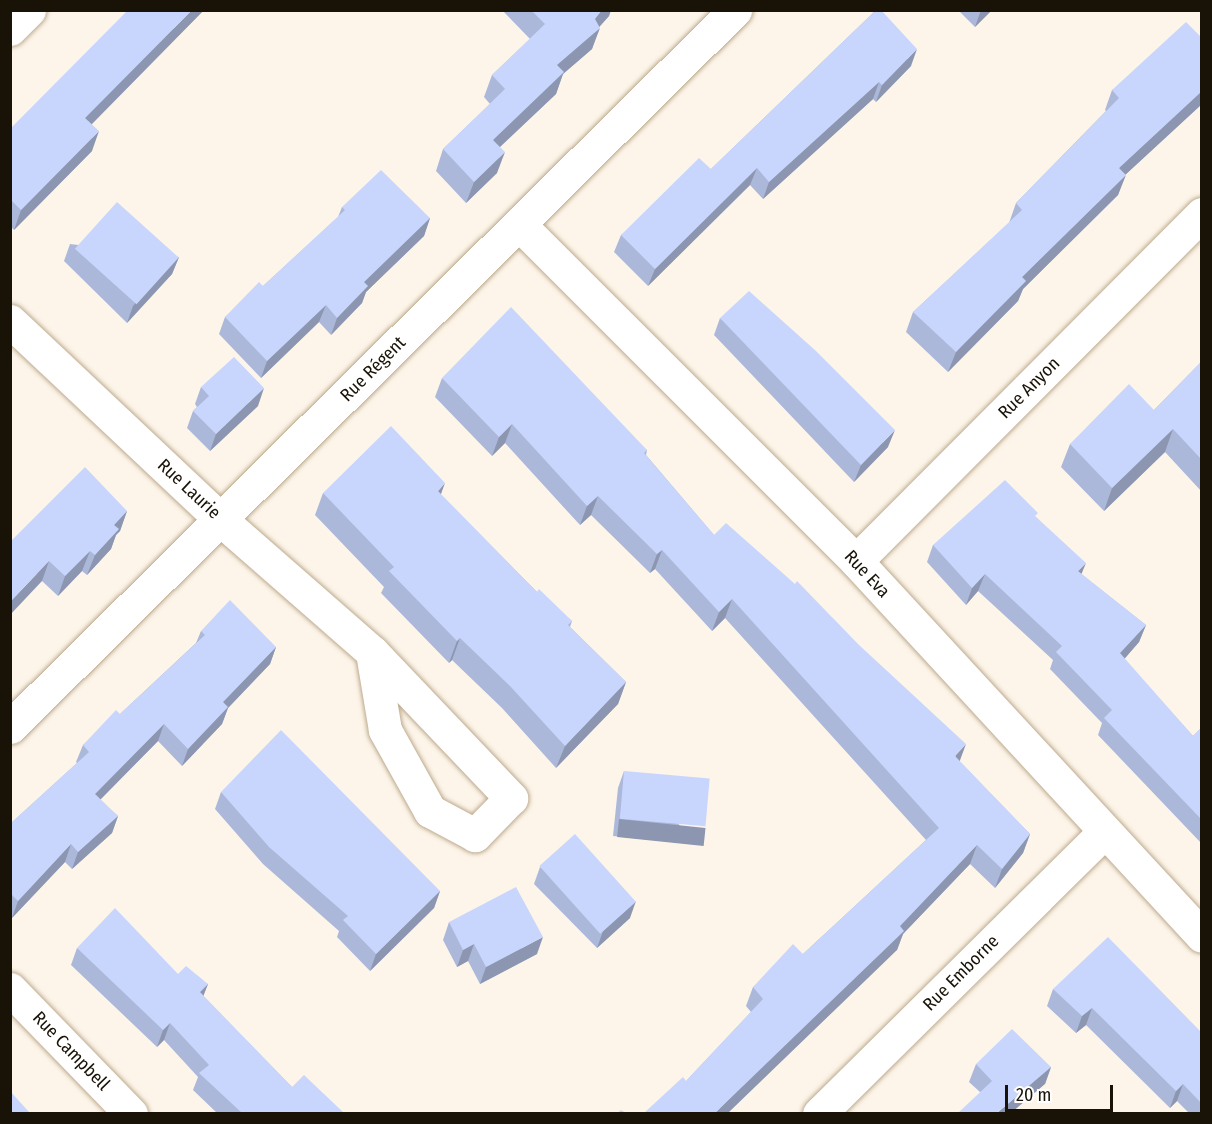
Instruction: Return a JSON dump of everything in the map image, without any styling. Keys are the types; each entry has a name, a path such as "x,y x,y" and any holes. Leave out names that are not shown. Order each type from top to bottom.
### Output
{"street":[{"path":"10,29 29,10"},
{"name":"Rue Régent","path":"10,727 735,10"},
{"name":"Rue Anyon","path":"856,561 1202,214"},
{"name":"Rue Eva","path":"519,224 856,561 1202,936"},
{"name":"Rue Laurie","path":"10,321 220,519 372,652 511,798 476,834 430,811 385,730 372,652"},
{"name":"Rue Emborne","path":"819,1113 1104,832"},
{"name":"Rue Campbell","path":"10,990 131,1113"}],"building":[{"path":"128,10 192,10 85,118 99,131 21,210 10,199 10,129"},
{"path":"531,10 602,10 595,19 600,28 557,65 564,72 493,140 505,152 474,182 443,149 505,89 492,75 545,24"},
{"path":"876,10 881,10 917,49 882,85 879,82 769,182 757,168 655,269 621,235 699,158 711,169"},
{"path":"1186,22 1202,38 1202,91 1119,168 1126,175 1022,277 1026,281 956,352 913,312 1022,210 1016,203 1119,98 1112,90"},
{"path":"381,170 430,218 364,282 368,286 337,318 326,305 267,361 225,317 259,282 263,286 345,210 342,207"},
{"path":"117,202 179,258 137,304 75,249"},
{"path":"749,291 816,351 895,430 861,465 720,318"},
{"path":"511,307 647,450 644,453 714,535 726,523 795,584 797,581 858,644 966,744 955,756 1030,834 1002,869 977,845 900,926 904,931 715,1113 644,1113 683,1077 686,1081 763,999 753,987 793,944 803,954 939,828 732,599 719,612 662,550 657,554 598,496 587,506 512,424 499,437 442,378"},
{"path":"234,357 264,388 216,434 193,411 209,396 201,387"},
{"path":"1202,361 1202,460 1173,429 1112,488 1070,444 1129,384 1154,410"},
{"path":"391,426 445,483 438,491 537,592 539,589 572,621 568,625 626,682 565,746 510,686 460,638 457,641 389,571 394,567 323,493"},
{"path":"85,467 127,511 114,525 119,529 95,555 90,551 65,576 49,561 10,602 10,542"},
{"path":"1005,480 1038,513 1035,516 1086,563 1078,571 1146,625 1120,653 1193,736 1202,727 1202,820 1104,718 1112,710 1056,652 1062,646 985,574 972,588 933,545"},
{"path":"230,600 276,647 223,702 228,707 188,749 164,724 95,794 118,816 78,852 71,844 18,901 10,893 10,824 89,752 83,745 116,710 120,714 205,635 201,631"},
{"path":"281,730 440,891 376,954 343,920 348,916 269,847 221,792"},
{"path":"624,771 710,778 705,826 620,819"},
{"path":"575,834 636,902 600,934 539,866"},
{"path":"516,887 543,937 486,967 474,944 463,950 449,922"},
{"path":"115,908 178,974 186,966 208,984 200,992 292,1087 304,1075 344,1113 242,1113 199,1073 209,1065 170,1023 163,1030 77,948"},
{"path":"1108,937 1202,1033 1202,1104 1183,1084 1176,1091 1092,1008 1082,1016 1053,989"},
{"path":"1012,1029 1051,1067 997,1113 958,1113 992,1081 976,1064"},
{"path":"10,1091 30,1113 10,1113"}]}
